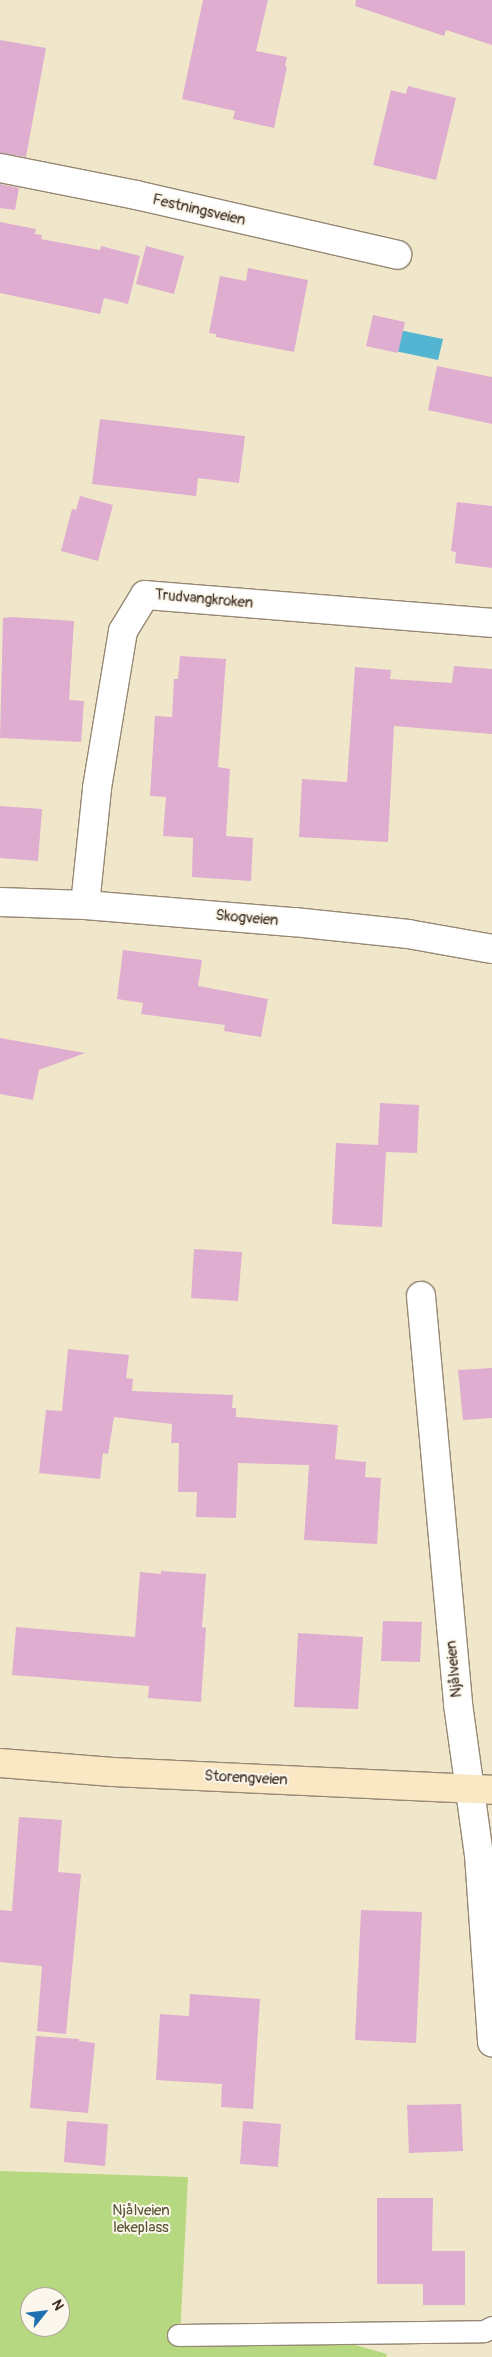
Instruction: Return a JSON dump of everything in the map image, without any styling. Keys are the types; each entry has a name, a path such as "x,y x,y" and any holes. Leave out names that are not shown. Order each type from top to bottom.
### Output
{"main road":[{"name":"Storengveien","path":"0,1763 113,1772 481,1790"}],"street":[{"name":"Festningsveien","path":"0,168 136,195 397,255"},
{"name":"Trudvangkroken","path":"85,905 97,788 123,631 145,594 492,623"},
{"name":"Skogveien","path":"0,902 85,905 294,922 389,932 492,949"},
{"name":"Njålveien","path":"420,1296 446,1597 458,1704 481,1790 480,1855 492,2043"}],"lane":[{"path":"178,2335 484,2331 492,2327"}],"green space":[{"name":"Njålveien lekeplass","path":"0,2171 188,2177 180,2338 341,2341 387,2354 386,2357 0,2357"}],"water":[{"path":"399,330 443,339 438,360 395,351"}],"building":[{"path":"203,0 268,0 256,51 287,57 285,66 287,67 274,128 233,119 235,111 182,99"},
{"path":"356,0 492,0 492,45 446,30 444,36 355,6"},
{"path":"0,40 46,48 26,157 0,153"},
{"path":"408,86 456,98 436,180 373,165 391,90 406,94"},
{"path":"0,184 19,188 15,210 0,208"},
{"path":"0,222 36,229 35,234 42,235 41,239 100,250 101,246 140,256 128,304 104,298 100,314 0,293"},
{"path":"146,246 184,256 174,294 136,284"},
{"path":"248,268 308,280 294,352 216,337 216,334 209,333 220,276 246,281"},
{"path":"373,315 405,322 398,353 366,346"},
{"path":"437,366 492,377 492,424 428,410"},
{"path":"100,419 245,436 239,483 198,478 196,496 92,484"},
{"path":"80,496 113,505 98,561 61,551 72,509 76,510"},
{"path":"457,502 492,506 492,568 455,563 456,552 451,551"},
{"path":"3,618 74,621 69,700 84,701 81,742 0,738"},
{"path":"180,656 226,659 218,767 230,769 226,836 253,838 251,881 192,877 193,838 163,836 166,797 150,796 155,716 172,717 174,679 178,679"},
{"path":"454,666 492,669 492,734 394,726 388,842 299,837 302,779 347,782 355,667 391,670 390,679 452,683"},
{"path":"0,806 42,809 38,861 0,858"},
{"path":"123,950 202,960 198,986 268,999 261,1037 224,1031 225,1025 141,1014 143,1003 117,999"},
{"path":"0,1038 85,1053 39,1070 33,1100 0,1094"},
{"path":"380,1103 419,1105 417,1153 386,1152 382,1227 332,1224 336,1143 378,1145"},
{"path":"194,1249 242,1252 238,1301 191,1298"},
{"path":"68,1349 129,1355 126,1378 133,1379 132,1391 233,1395 232,1408 236,1408 236,1417 338,1425 335,1459 366,1462 365,1477 381,1478 377,1544 304,1540 309,1465 238,1463 236,1518 196,1517 197,1492 178,1492 179,1443 171,1443 172,1424 114,1417 108,1454 103,1453 100,1479 39,1473 46,1410 62,1411"},
{"path":"492,1368 492,1418 463,1420 458,1370"},
{"path":"161,1571 206,1574 202,1627 206,1628 201,1702 148,1698 149,1686 12,1675 16,1627 135,1637 140,1572 161,1574"},
{"path":"383,1621 422,1622 420,1662 381,1661"},
{"path":"298,1633 363,1637 358,1709 294,1707"},
{"path":"19,1817 62,1820 58,1872 81,1874 66,2034 37,2031 42,1966 0,1962 0,1910 12,1911"},
{"path":"361,1910 422,1912 416,2043 355,2040"},
{"path":"190,1994 260,1999 253,2109 221,2107 222,2084 156,2080 160,2014 189,2016"},
{"path":"36,2036 79,2039 79,2041 95,2043 88,2113 30,2108"},
{"path":"461,2104 463,2151 409,2153 407,2105"},
{"path":"67,2121 108,2124 105,2166 64,2162"},
{"path":"243,2121 281,2124 278,2167 240,2164"},
{"path":"377,2198 433,2198 432,2251 465,2251 465,2305 423,2305 423,2284 377,2284"}]}
